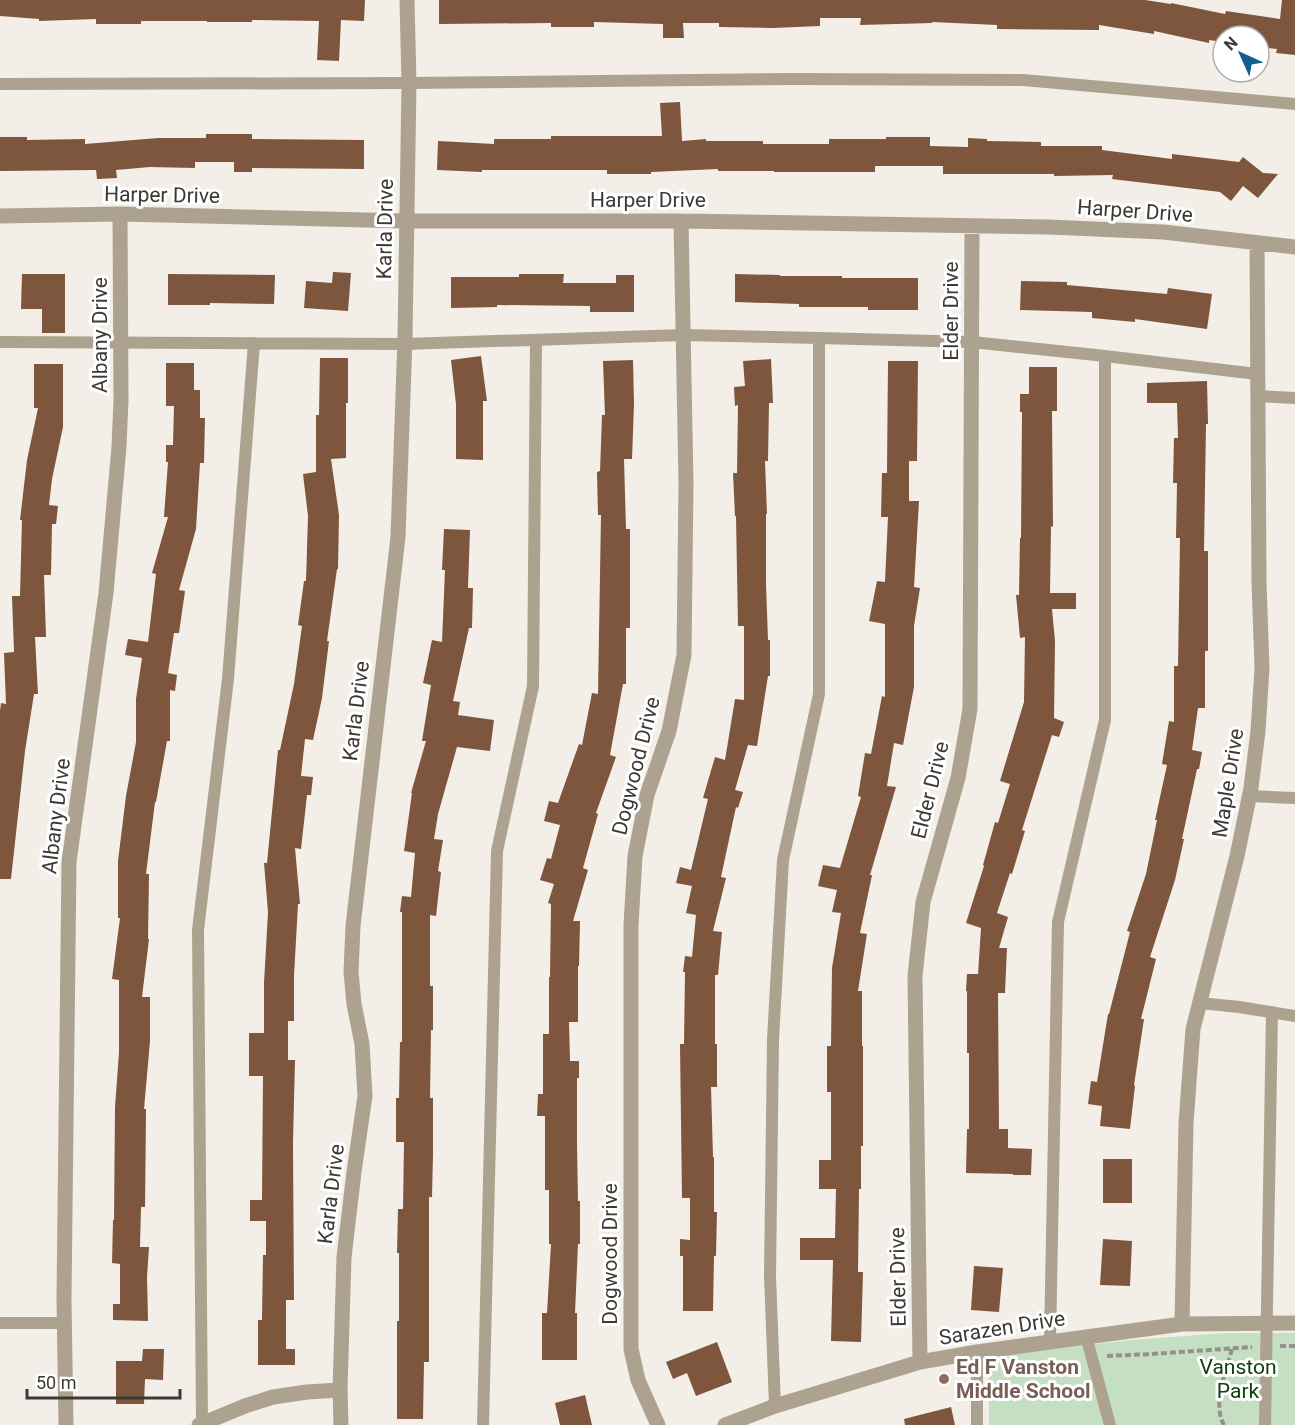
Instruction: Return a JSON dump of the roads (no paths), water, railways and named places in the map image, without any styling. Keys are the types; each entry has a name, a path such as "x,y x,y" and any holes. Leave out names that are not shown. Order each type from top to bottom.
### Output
{"street":[{"name":"Karla Drive","path":"341,1425 344,1257 365,1096 362,1044 354,1004 351,972 353,926 398,537 405,344 409,83 407,0"},
{"name":"Harper Drive","path":"0,216 120,214 406,221 681,221 1049,226 1163,232 1295,247"},
{"name":"Albany Drive","path":"66,1425 64,1323 69,862 106,593 120,423 120,214"},
{"name":"Dogwood Drive","path":"658,1425 638,1380 631,1349 631,924 636,856 647,795 669,731 684,655 686,483 681,221"},
{"name":"Elder Drive","path":"920,1362 915,976 923,902 958,778 970,709 972,226"},
{"name":"Maple Drive","path":"1182,1324 1186,1123 1193,1029 1237,856 1250,796 1258,731 1262,668 1258,582 1257,243"},
{"name":"Sarazen Drive","path":"725,1425 775,1406 920,1362 1050,1341 1182,1324 1295,1323"},
{"path":"200,1424 273,1397 340,1390"}],"lane":[{"path":"0,84 793,79 1023,80 1295,104"},
{"path":"0,342 405,344 683,335 972,342 1257,374"},
{"path":"775,1406 770,1276 773,1040 783,860 819,694 819,339"},
{"path":"483,1425 497,851 533,686 536,340"},
{"path":"200,1424 198,930 228,679 254,344"},
{"path":"1050,1341 1058,922 1105,720 1105,356"},
{"path":"1257,396 1295,398"},
{"path":"1250,796 1295,798"},
{"path":"1200,1003 1295,1016"},
{"path":"1265,1425 1272,1012"},
{"path":"0,1323 64,1323"},
{"path":"1086,1336 1110,1425"},
{"path":"977,1352 977,1425"}],"place":[{"name":"Ed F Vanston Middle School","path":"944,1379"}],"park label":[{"name":"Vanston Park","path":"1238,1379"}]}
